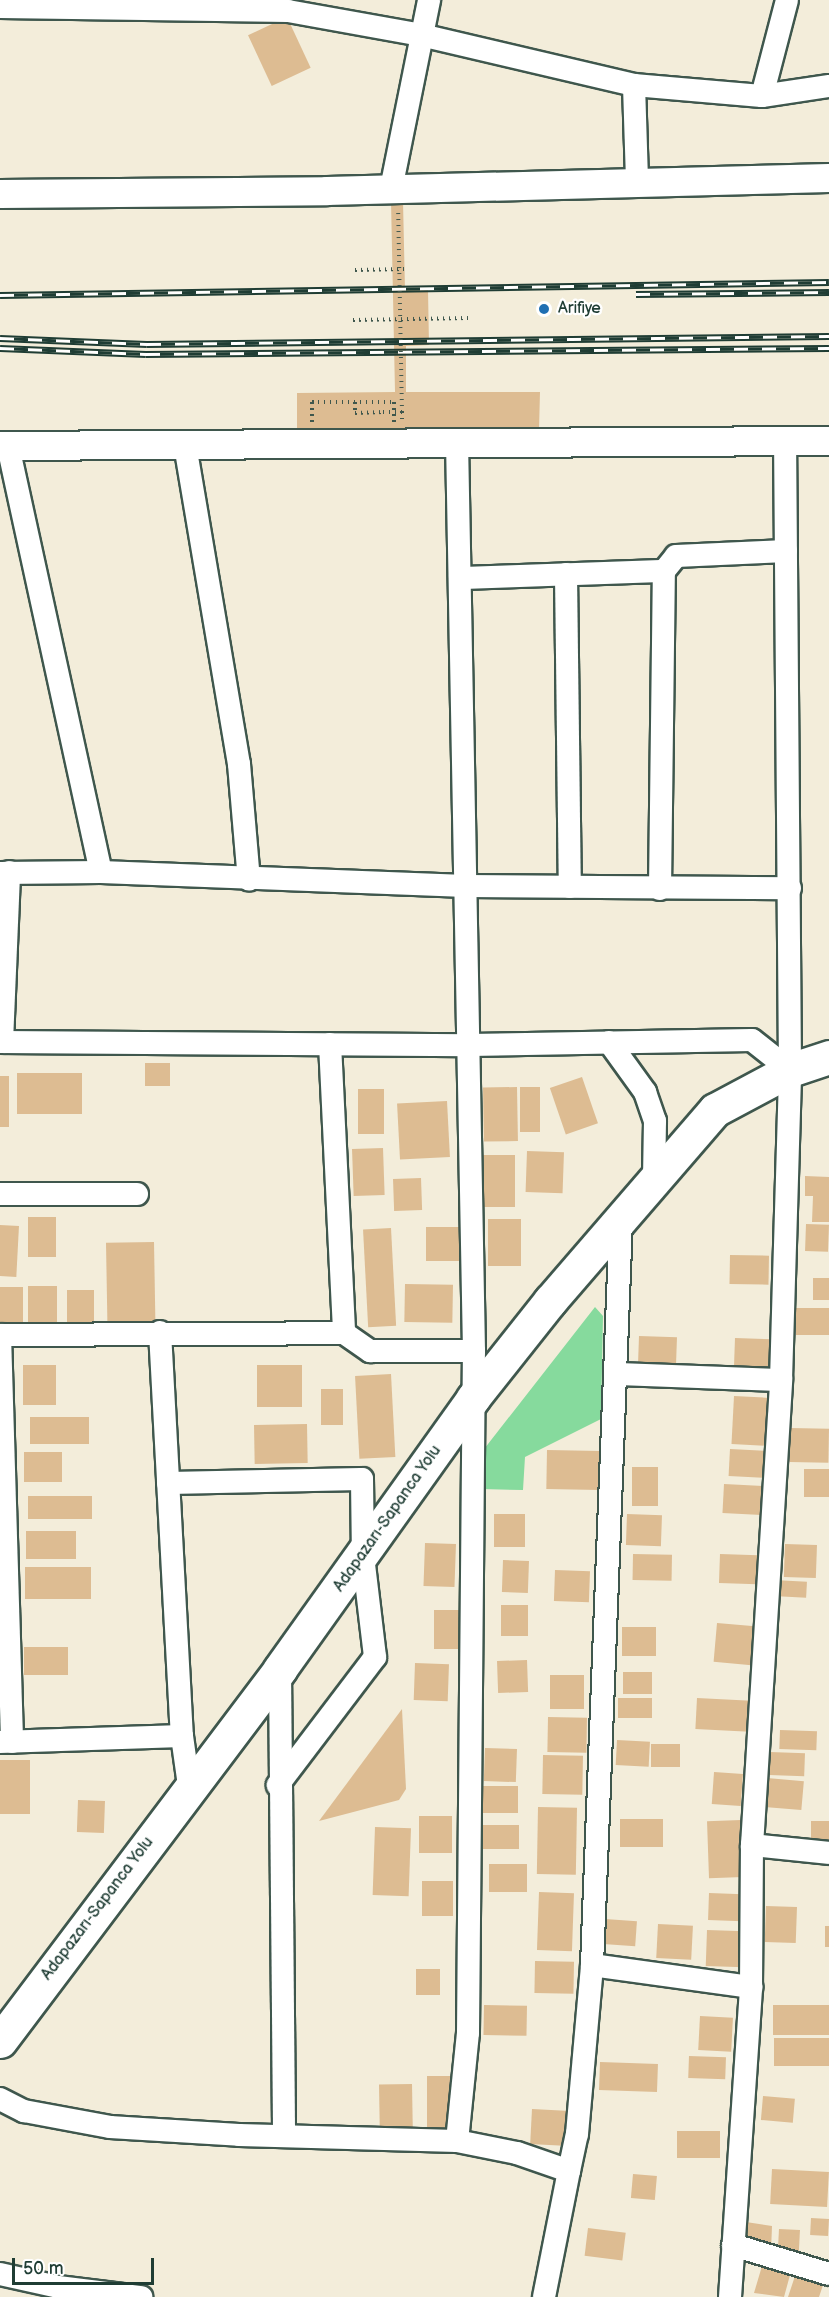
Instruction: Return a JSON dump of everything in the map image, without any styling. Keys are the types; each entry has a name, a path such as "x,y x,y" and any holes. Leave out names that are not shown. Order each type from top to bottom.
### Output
{"main road":[{"name":"Adapazarı-Sapanca Yolu","path":"0,2041 189,1786 280,1669 363,1556 473,1398 654,1179 715,1110 790,1070 829,1057"}],"street":[{"path":"394,199 429,0"},
{"path":"762,96 786,0"},
{"path":"0,6 288,11 422,35 634,85 762,96 829,86"},
{"path":"634,85 637,183"},
{"path":"0,194 394,199 637,183 829,178"},
{"path":"730,2297 751,1987 752,1845 781,1380 790,1070 785,440"},
{"path":"101,872 4,446 829,441"},
{"path":"457,444 474,1351 468,2034 457,2141"},
{"path":"185,445 239,764 249,879"},
{"path":"660,889 664,571 676,556 786,551"},
{"path":"460,578 664,571"},
{"path":"566,574 570,887"},
{"path":"790,888 660,889 466,886 101,872 4,872 1,1042 469,1045 752,1040 790,1070"},
{"path":"609,1042 645,1092 655,1120 654,1179"},
{"path":"330,1044 344,1333"},
{"path":"0,1194 137,1194"},
{"path":"544,2297 577,2134 592,1965 621,1219"},
{"path":"183,1736 6,1742 0,1335 160,1332 344,1333 369,1351 474,1351"},
{"path":"160,1332 183,1736 189,1786"},
{"path":"616,1374 781,1380"},
{"path":"168,1483 362,1479 363,1556 375,1657 278,1785"},
{"path":"280,1669 278,1785 284,2136"},
{"path":"752,1845 829,1853"},
{"path":"592,1965 751,1987"},
{"path":"0,2099 24,2111 111,2127 284,2136 457,2141 517,2153 569,2171"},
{"path":"733,2245 829,2274"},
{"path":"0,2274 58,2287 141,2297"}],"path":[{"path":"355,402 356,413 402,412 400,319 402,269 394,199"},
{"path":"355,270 402,269"},
{"path":"353,320 468,318"},
{"path":"323,402 386,402"}],"green space":[{"path":"595,1307 603,1316 601,1419 525,1457 523,1490 481,1489 481,1453"}],"building":[{"path":"287,17 311,68 272,86 248,35"},
{"path":"391,201 403,201 405,290 428,290 429,345 406,346 406,392 540,392 539,430 297,430 297,393 395,392"},
{"path":"145,1063 170,1063 170,1086 145,1086"},
{"path":"17,1073 82,1073 82,1114 17,1114"},
{"path":"0,1076 9,1076 9,1127 0,1127"},
{"path":"582,1077 598,1123 566,1134 550,1088"},
{"path":"517,1087 518,1141 484,1142 483,1088"},
{"path":"520,1087 540,1087 540,1132 520,1132"},
{"path":"358,1089 384,1089 384,1134 358,1134"},
{"path":"447,1101 450,1157 400,1160 397,1104"},
{"path":"383,1148 385,1195 354,1196 352,1149"},
{"path":"527,1151 564,1152 563,1193 526,1192"},
{"path":"482,1155 515,1155 515,1207 482,1207"},
{"path":"805,1176 829,1177 829,1222 812,1222 813,1196 805,1196"},
{"path":"421,1178 422,1210 394,1211 393,1179"},
{"path":"28,1217 56,1217 56,1257 28,1257"},
{"path":"488,1219 521,1219 521,1266 488,1266"},
{"path":"806,1224 829,1225 828,1252 805,1251"},
{"path":"0,1225 19,1226 16,1277 0,1276"},
{"path":"426,1227 459,1227 459,1261 426,1261"},
{"path":"391,1228 396,1326 368,1327 363,1229"},
{"path":"154,1242 155,1321 107,1322 106,1243"},
{"path":"730,1255 769,1256 768,1285 729,1284"},
{"path":"813,1278 829,1278 829,1300 813,1300"},
{"path":"405,1284 453,1285 452,1323 404,1322"},
{"path":"28,1286 57,1286 57,1328 28,1328"},
{"path":"0,1287 23,1287 23,1327 0,1327"},
{"path":"67,1290 94,1290 94,1326 67,1326"},
{"path":"796,1308 829,1308 829,1335 796,1335"},
{"path":"639,1336 677,1337 676,1369 638,1368"},
{"path":"735,1338 773,1339 772,1371 734,1370"},
{"path":"23,1365 56,1365 56,1405 23,1405"},
{"path":"257,1365 302,1365 302,1407 257,1407"},
{"path":"391,1374 395,1457 359,1459 355,1376"},
{"path":"321,1389 343,1389 343,1425 321,1425"},
{"path":"734,1396 770,1398 767,1446 731,1444"},
{"path":"30,1417 89,1417 89,1444 30,1444"},
{"path":"307,1424 308,1463 255,1464 254,1425"},
{"path":"790,1428 829,1429 828,1463 789,1462"},
{"path":"730,1449 764,1451 763,1478 729,1476"},
{"path":"547,1450 600,1451 599,1490 546,1489"},
{"path":"24,1452 62,1452 62,1482 24,1482"},
{"path":"632,1467 658,1467 658,1506 632,1506"},
{"path":"804,1469 829,1469 829,1497 804,1497"},
{"path":"724,1484 763,1486 761,1515 722,1513"},
{"path":"28,1496 92,1496 92,1519 28,1519"},
{"path":"494,1514 525,1514 525,1547 494,1547"},
{"path":"627,1514 662,1515 661,1546 626,1545"},
{"path":"26,1531 76,1531 76,1559 26,1559"},
{"path":"425,1543 456,1544 454,1587 423,1586"},
{"path":"785,1544 817,1545 816,1578 784,1577"},
{"path":"633,1554 672,1555 672,1581 633,1580"},
{"path":"720,1554 758,1555 757,1584 719,1583"},
{"path":"503,1560 529,1561 528,1593 502,1592"},
{"path":"25,1567 91,1567 91,1599 25,1599"},
{"path":"555,1570 590,1571 589,1602 554,1601"},
{"path":"774,1580 807,1582 806,1598 773,1596"},
{"path":"501,1605 528,1605 528,1636 501,1636"},
{"path":"434,1610 465,1610 465,1649 434,1649"},
{"path":"717,1623 755,1626 751,1665 714,1662"},
{"path":"622,1627 656,1627 656,1656 622,1656"},
{"path":"24,1647 68,1647 68,1675 24,1675"},
{"path":"527,1660 528,1692 498,1693 497,1661"},
{"path":"415,1663 449,1664 448,1701 414,1700"},
{"path":"623,1672 652,1672 652,1694 623,1694"},
{"path":"550,1675 584,1675 584,1709 550,1709"},
{"path":"618,1698 652,1698 652,1718 618,1718"},
{"path":"697,1698 751,1701 749,1732 695,1729"},
{"path":"402,1709 406,1789 399,1800 319,1821"},
{"path":"548,1717 587,1718 586,1753 547,1752"},
{"path":"780,1730 817,1731 816,1750 779,1749"},
{"path":"617,1740 650,1742 649,1767 616,1765"},
{"path":"651,1744 680,1744 680,1767 651,1767"},
{"path":"485,1748 517,1749 516,1782 484,1781"},
{"path":"770,1752 805,1753 804,1776 769,1775"},
{"path":"543,1755 583,1756 582,1795 542,1794"},
{"path":"0,1760 30,1760 30,1814 0,1814"},
{"path":"714,1772 743,1774 741,1806 712,1804"},
{"path":"767,1778 804,1781 801,1810 764,1807"},
{"path":"482,1786 518,1786 518,1813 482,1813"},
{"path":"78,1800 105,1801 104,1833 77,1832"},
{"path":"538,1807 577,1808 576,1875 537,1874"},
{"path":"419,1816 452,1816 452,1853 419,1853"},
{"path":"620,1819 663,1819 663,1847 620,1847"},
{"path":"741,1820 743,1877 709,1878 707,1821"},
{"path":"811,1821 829,1821 829,1847 811,1847"},
{"path":"482,1825 519,1825 519,1849 482,1849"},
{"path":"375,1827 411,1828 409,1896 373,1895"},
{"path":"489,1864 527,1864 527,1892 489,1892"},
{"path":"422,1881 453,1881 453,1916 422,1916"},
{"path":"539,1892 574,1893 572,1951 537,1950"},
{"path":"709,1893 743,1894 742,1921 708,1920"},
{"path":"766,1906 797,1907 796,1943 765,1942"},
{"path":"605,1919 637,1921 635,1946 603,1944"},
{"path":"658,1924 693,1926 691,1960 656,1958"},
{"path":"825,1926 829,1926 829,1947 825,1947"},
{"path":"707,1930 745,1931 744,1967 706,1966"},
{"path":"535,1961 574,1962 573,1994 534,1993"},
{"path":"416,1969 440,1969 440,1995 416,1995"},
{"path":"484,2005 527,2006 526,2036 483,2035"},
{"path":"773,2005 829,2005 829,2035 773,2035"},
{"path":"700,2016 733,2018 731,2052 698,2050"},
{"path":"774,2038 829,2038 829,2066 774,2066"},
{"path":"689,2056 726,2057 725,2079 688,2078"},
{"path":"600,2062 658,2064 657,2092 599,2090"},
{"path":"427,2076 451,2076 451,2136 427,2136"},
{"path":"412,2084 413,2128 380,2129 379,2085"},
{"path":"763,2096 795,2099 793,2123 761,2120"},
{"path":"532,2109 570,2111 568,2146 530,2144"},
{"path":"677,2131 720,2131 720,2158 677,2158"},
{"path":"772,2169 829,2172 827,2207 770,2204"},
{"path":"633,2174 657,2176 655,2200 631,2198"},
{"path":"811,2218 829,2219 828,2236 810,2235"},
{"path":"746,2222 772,2226 771,2251 745,2241"},
{"path":"588,2228 626,2233 622,2260 585,2256"},
{"path":"779,2229 800,2230 799,2255 778,2254"},
{"path":"762,2266 790,2275 784,2297 754,2293"},
{"path":"797,2270 825,2279 819,2297 788,2297"}],"railway":[{"path":"0,295 829,282"},
{"path":"636,294 829,292"},
{"path":"0,338 147,344 829,336"},
{"path":"0,348 146,354 829,348"}],"place":[{"name":"Arifiye","path":"544,309"}]}
